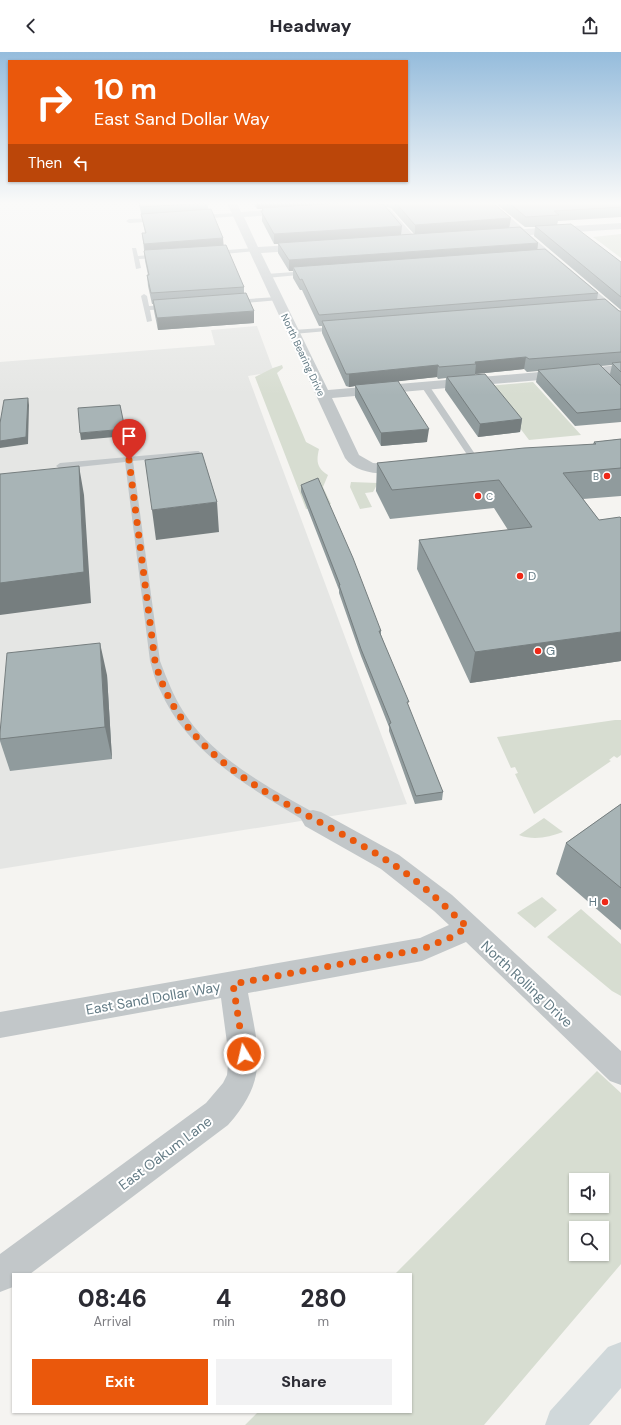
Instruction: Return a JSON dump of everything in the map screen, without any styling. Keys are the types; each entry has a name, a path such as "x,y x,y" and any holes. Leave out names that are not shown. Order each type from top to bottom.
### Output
{"main road":[{"path":"564,1425 621,1360"}],"street":[{"name":"North Bearing Drive","path":"262,267 350,455 357,462 380,469 421,465"},
{"path":"558,267 605,308 621,318"},
{"path":"322,395 425,386 602,376 621,369"},
{"path":"459,462 490,458"},
{"name":"North Rolling Drive","path":"313,819 390,862 443,903 621,1072"},
{"name":"East Sand Dollar Way","path":"0,1025 422,949 454,936 467,927"},
{"name":"East Oakum Lane","path":"0,1275 217,1114 228,1104 235,1092 244,1067 244,1054 233,984"}],"lane":[{"path":"266,276 311,273"},
{"path":"144,296 149,321"},
{"path":"226,302 277,298"},
{"path":"146,308 178,306"},
{"path":"292,332 348,328"},
{"path":"425,386 474,460"},
{"path":"60,466 196,453"},
{"path":"129,460 155,661 160,680 169,699 192,732 216,757 253,784 313,819"}],"shaded area":[{"path":"257,326 274,372 248,376 407,804 0,869 0,362 215,345 211,330"},
{"path":"282,365 283,368 277,373 306,442 319,449 318,464 328,475 323,487 331,504 306,509 255,377"},
{"path":"533,382 581,435 529,440 488,386"},
{"path":"351,482 378,483 373,492 365,493 372,507 360,509 350,487"},
{"path":"621,720 621,755 617,758 614,756 609,760 611,761 534,814 515,774 518,773 515,767 511,768 497,737"},
{"path":"544,818 563,832 547,837 536,838 519,835"},
{"path":"542,897 557,910 535,928 517,913"},
{"path":"581,909 621,944 621,996 612,991 547,937"},
{"path":"597,1071 621,1093 621,1264 484,1425 245,1425 257,1413 412,1413 412,1273 396,1273"}],"building":[{"path":"147,267 235,267 244,287 151,293 147,275 149,275"},
{"path":"293,267 567,267 598,293 319,315 302,279 300,280"},
{"path":"585,267 621,267 621,297"},
{"path":"246,293 254,311 157,318 153,300"},
{"path":"605,299 621,311 621,352 529,359 526,357 475,362 476,364 439,367 438,365 346,374 322,321"},
{"path":"621,362 621,372 612,363"},
{"path":"599,364 621,385 621,409 577,413 538,370"},
{"path":"485,374 522,419 480,424 447,377"},
{"path":"398,381 429,429 381,433 355,385"},
{"path":"28,398 26,437 0,441 0,423 4,400"},
{"path":"120,405 125,429 80,433 78,408"},
{"path":"621,439 621,468 563,473 599,520 621,518 621,632 475,652 419,540 532,527 499,480 392,490 377,463 524,448 596,444 594,442"},
{"path":"202,453 217,502 152,510 145,460"},
{"path":"79,466 84,572 0,583 0,474"},
{"path":"318,478 353,558 381,631 379,631 409,702 407,702 443,792 416,796 389,724 391,723 361,649 340,585 301,485"},
{"path":"100,643 105,727 0,739 7,653"},
{"path":"621,804 621,888 566,843"}],"place":[{"name":"B","path":"607,476"},
{"name":"C","path":"478,496"},
{"name":"D","path":"520,576"},
{"name":"G","path":"538,651"},
{"name":"H","path":"605,902"}],"route":[{"path":"129,460 155,661 160,680 180,717 211,753 231,768 253,784 390,862 443,903 467,927 440,943 422,949 233,984 244,1054"}]}
